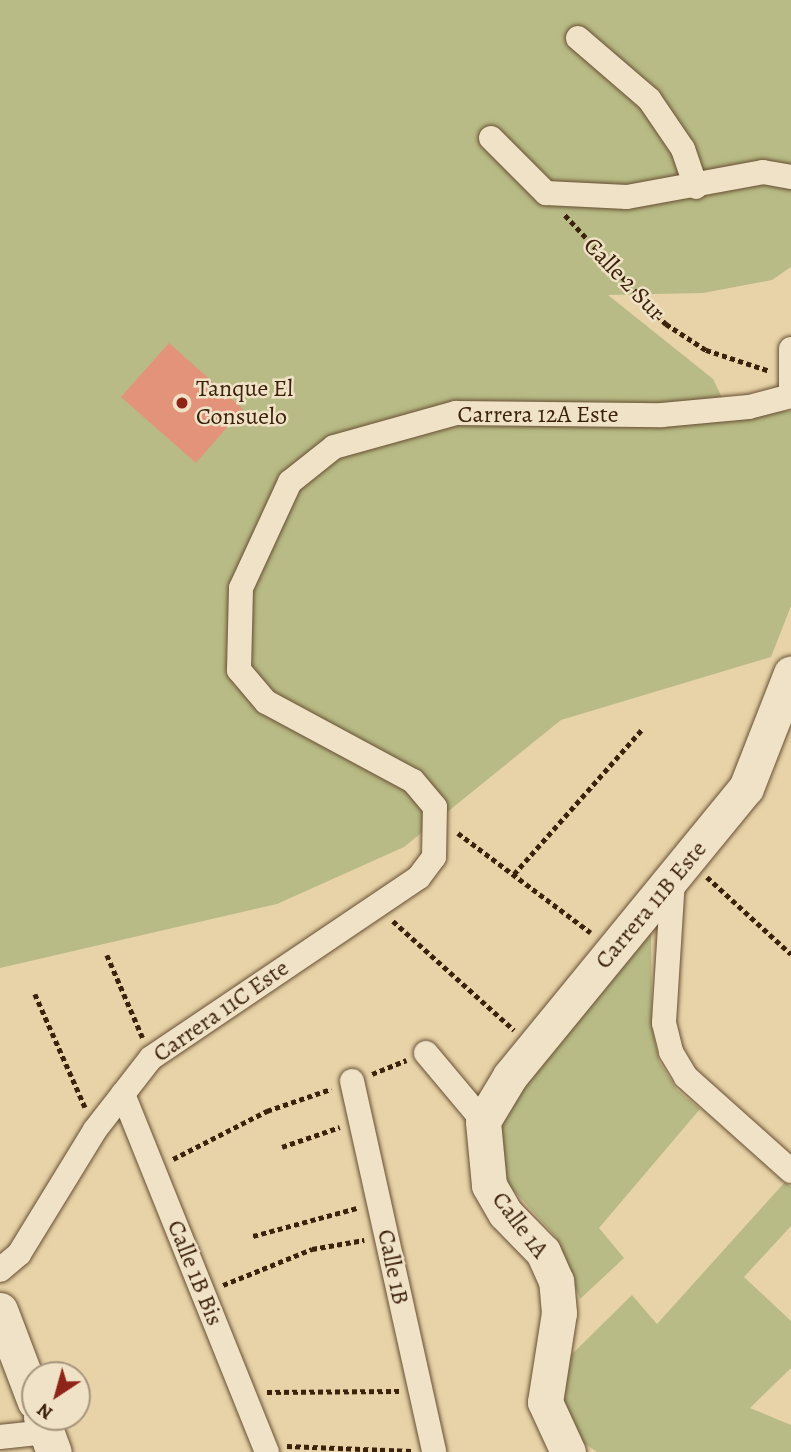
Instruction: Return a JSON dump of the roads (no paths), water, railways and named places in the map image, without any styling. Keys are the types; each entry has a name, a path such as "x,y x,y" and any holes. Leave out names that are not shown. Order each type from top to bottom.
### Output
{"street":[{"path":"578,38 649,99 683,149 696,187"},
{"path":"491,138 546,193 627,197 696,187 763,172 791,177"},
{"path":"790,388 791,349"},
{"name":"Carrera 12A Este","path":"438,818 413,781 266,702 239,670 238,607 257,544 290,482 334,447 457,413 662,415 749,407 790,388"},
{"name":"Carrera 11B Este","path":"483,1121 533,1048 747,788 791,673"},
{"name":"Carrera 11C Este","path":"0,1270 19,1254 95,1130 151,1058 376,907 427,868 439,844 438,818"},
{"path":"681,869 664,1023 671,1052 686,1077 791,1171"},
{"path":"426,1053 483,1121"},
{"name":"Calle 1B","path":"352,1081 434,1452"},
{"name":"Calle 1B Bis","path":"122,1094 266,1448"},
{"name":"Calle 1A","path":"483,1121 482,1153 493,1192 543,1252 556,1281 559,1313 544,1395 553,1430 568,1452"},
{"path":"0,1310 21,1365"},
{"path":"0,1437 24,1431"}],"place":[{"name":"Tanque El Consuelo","path":"182,403"}]}
